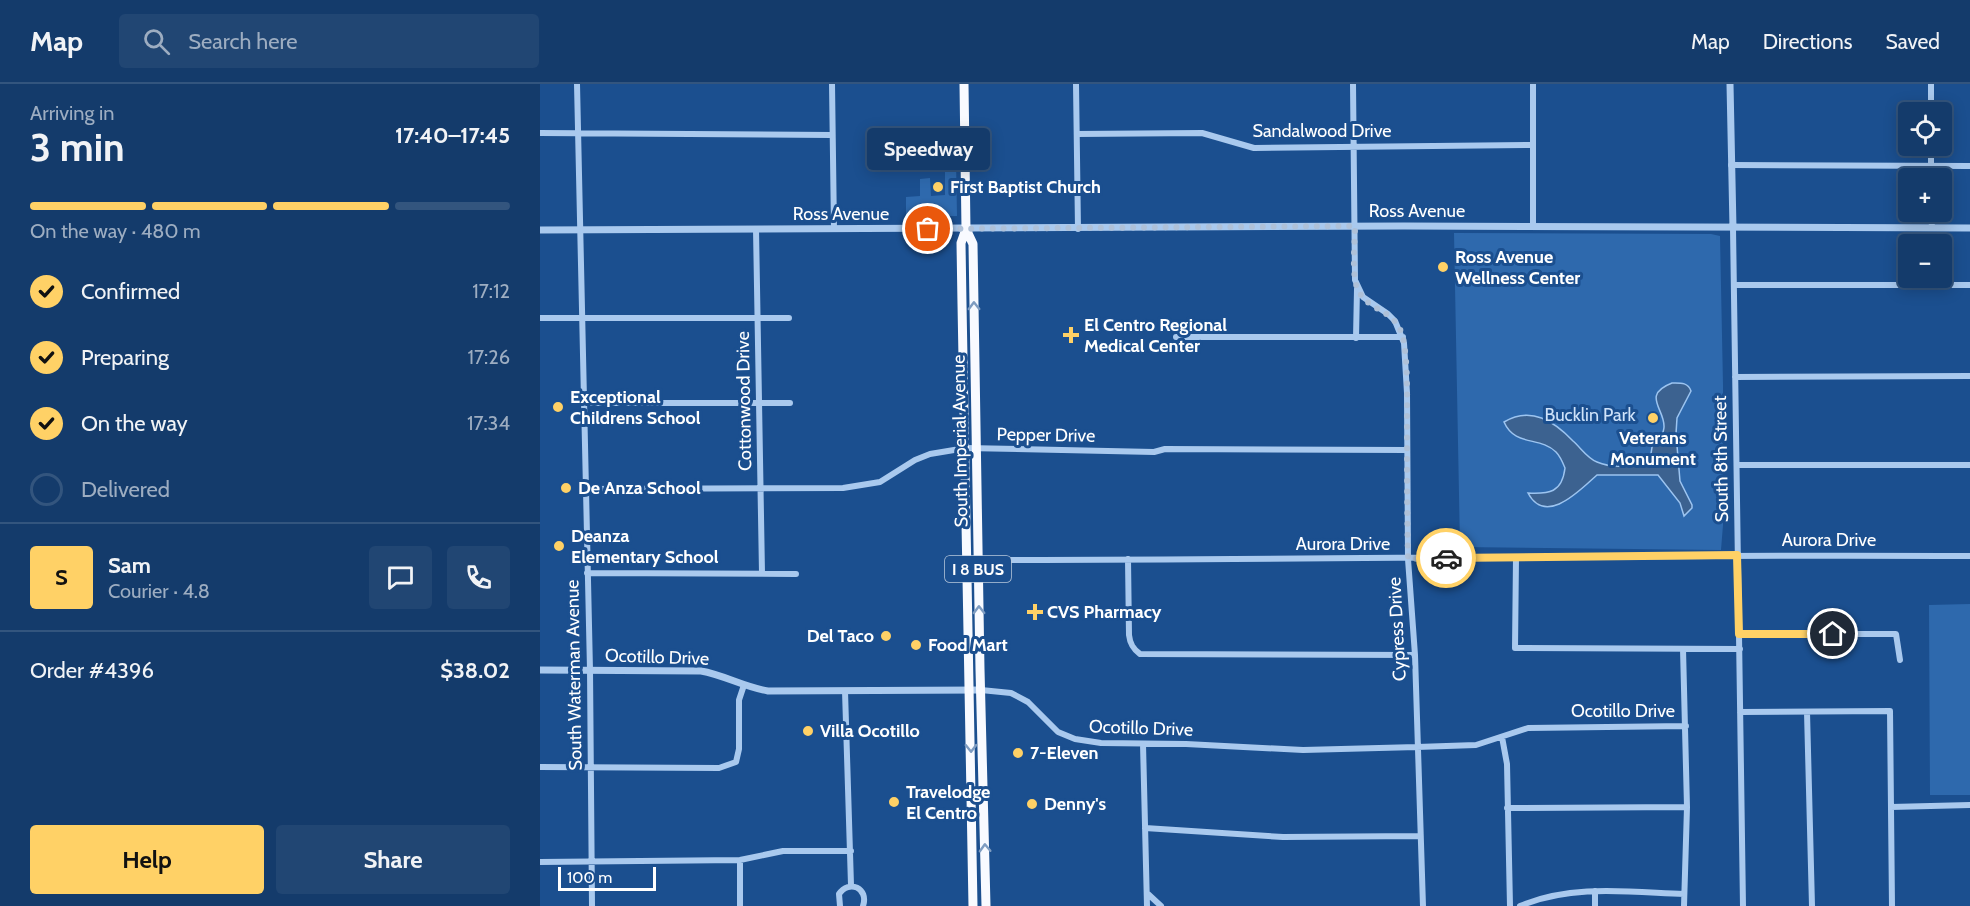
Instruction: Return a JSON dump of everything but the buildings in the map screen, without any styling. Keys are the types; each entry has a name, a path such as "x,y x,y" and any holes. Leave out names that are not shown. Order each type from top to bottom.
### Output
{"highway":[{"name":"South Imperial Avenue","path":"964,84 966,229 962,243 962,339 966,448 973,906"},
{"name":"South Imperial Avenue","path":"966,229 973,244 986,906"},
{"path":"962,339 975,339"}],"street":[{"name":"South Waterman Avenue","path":"577,84 584,489 590,670 592,906"},
{"path":"832,84 834,229"},
{"path":"1076,84 1078,229"},
{"path":"1353,84 1356,338"},
{"path":"1533,84 1533,226"},
{"name":"South 8th Street","path":"1730,84 1743,906"},
{"path":"1931,84 1931,102"},
{"path":"540,133 832,135"},
{"name":"Sandalwood Drive","path":"1077,134 1202,133 1254,148 1533,145"},
{"path":"1930,156 1930,166"},
{"path":"1731,165 1970,166"},
{"path":"1932,222 1932,228"},
{"name":"Ross Avenue","path":"540,230 1355,226 1970,228"},
{"name":"Cottonwood Drive","path":"756,229 762,573"},
{"path":"1734,285 1970,285"},
{"name":"Cypress Drive","path":"1357,288 1363,297 1395,321 1402,337 1407,393 1408,559 1415,655 1423,906"},
{"path":"540,318 789,318"},
{"path":"1176,337 1402,337"},
{"path":"1735,377 1970,376"},
{"path":"583,403 790,403"},
{"name":"Pepper Drive","path":"584,489 843,488 880,482 915,460 930,454 966,448 1154,452 1164,449 1407,450"},
{"path":"1737,465 1970,465"},
{"name":"Aurora Drive","path":"968,560 1408,559 1737,555 1970,556"},
{"path":"1516,558 1515,648 1740,649"},
{"path":"1128,559 1129,635 1134,650 1140,654 1415,655"},
{"path":"587,573 796,574"},
{"path":"1739,634 1896,634 1900,660"},
{"path":"1683,649 1687,807 1684,906"},
{"name":"Ocotillo Drive","path":"540,670 701,671 768,691 999,690 1028,702 1058,732 1089,742 1303,750 1417,747 1476,745 1528,728 1540,727 1686,726"},
{"path":"540,767 719,768 736,762 739,749 739,700 744,685"},
{"path":"845,691 851,885"},
{"path":"1740,712 1890,711 1892,906"},
{"path":"1808,712 1809,849 1812,906"},
{"path":"1502,737 1507,764 1510,906"},
{"path":"1143,744 1147,906"},
{"path":"1891,807 1970,805"},
{"path":"1507,808 1687,807"},
{"path":"1145,828 1283,837 1420,836"},
{"path":"540,862 740,860 783,851 851,851"},
{"path":"740,860 740,906"},
{"path":"840,906 839,894 845,887 851,885 863,892 865,898 863,906"},
{"path":"1520,906 1555,894 1595,891 1684,894"},
{"path":"1595,891 1595,906"},
{"path":"1148,894 1161,906"}],"green space":[{"path":"945,160 956,160 957,216 906,217 906,197 920,196 920,179 930,178 931,196 945,195"},
{"name":"Bucklin Park","path":"1454,233 1711,234 1720,236 1723,385 1721,550 1460,547"},
{"path":"1970,604 1970,795 1930,795 1929,605"}],"shaded area":[{"path":"1672,383 1686,385 1691,391 1677,418 1676,434 1680,481 1692,505 1684,516 1680,503 1658,475 1597,475 1563,502 1554,506 1535,503 1528,493 1548,492 1558,487 1565,468 1550,447 1515,435 1504,422 1524,415 1542,418 1558,427 1597,462 1628,466 1647,462 1650,460 1653,441 1660,441 1664,430 1656,397 1658,392"}],"way so far":[{"path":"928,229 1355,226 1357,288 1371,304 1395,321 1404,343 1407,393 1408,559 1446,558"}],"place":[{"name":"First Baptist Church","path":"938,187"},
{"name":"Speedway","path":"928,229"},
{"name":"Ross Avenue Wellness Center","path":"1443,267"},
{"name":"El Centro Regional Medical Center","path":"1071,335"},
{"name":"Exceptional Childrens School","path":"558,407"},
{"name":"Veterans Monument","path":"1653,418"},
{"name":"De Anza School","path":"566,488"},
{"name":"Deanza Elementary School","path":"559,546"},
{"name":"CVS Pharmacy","path":"1035,612"},
{"name":"Del Taco","path":"886,636"},
{"name":"Food Mart","path":"916,645"},
{"name":"Villa Ocotillo","path":"808,731"},
{"name":"7-Eleven","path":"1018,753"},
{"name":"Travelodge El Centro","path":"894,802"},
{"name":"Denny's","path":"1032,804"}],"route":[{"path":"1446,558 1737,555 1739,634 1833,634"}]}
